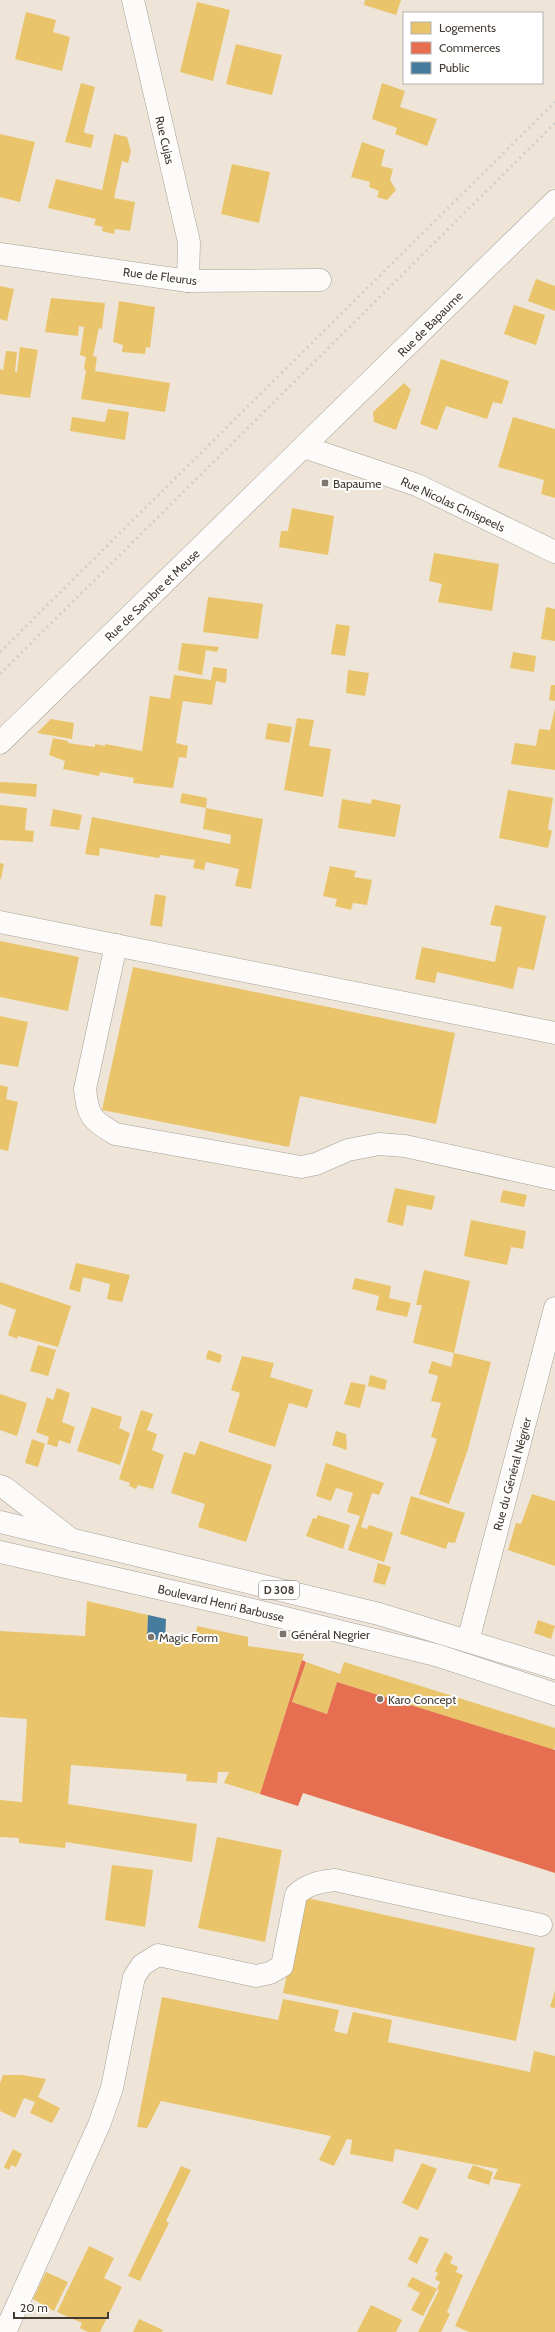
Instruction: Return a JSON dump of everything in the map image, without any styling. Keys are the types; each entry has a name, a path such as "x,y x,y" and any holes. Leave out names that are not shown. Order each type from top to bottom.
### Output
{"street":[{"name":"Rue Cujas","path":"133,0 189,242 188,281"},
{"name":"Rue de Bapaume","path":"304,447 555,201"},
{"name":"Rue de Fleurus","path":"0,254 188,281 320,280"},
{"name":"Rue Nicolas Chrispeels","path":"304,447 417,485 555,552"},
{"name":"Rue de Sambre et Meuse","path":"0,743 304,447"},
{"path":"0,922 555,1033"},
{"path":"116,945 84,1089 87,1111 94,1121 115,1134 301,1167 316,1164 348,1150 379,1144 405,1146 555,1179"},
{"name":"Rue du Général Négrier","path":"468,1641 555,1308"},
{"path":"0,1486 5,1488 72,1540"},
{"name":"D 308","path":"0,1522 379,1614 555,1668"},
{"name":"Boulevard Henri Barbusse","path":"0,1552 236,1606 421,1652 555,1694"},
{"path":"5,2332 99,2125 112,2088 134,1977 142,1965 158,1955 256,1976 270,1973 282,1966 296,1895 303,1888 319,1882 335,1880 541,1925"}],"building: Logements":[{"path":"365,0 401,0 396,15 364,5"},
{"path":"197,2 230,10 213,81 180,72"},
{"path":"26,12 56,20 53,32 70,37 62,71 15,59"},
{"path":"236,44 282,55 272,95 226,84"},
{"path":"81,83 95,87 84,131 85,133 94,135 91,148 65,142"},
{"path":"382,83 405,91 400,107 437,119 427,146 395,134 397,128 372,119"},
{"path":"0,134 35,142 20,202 0,197"},
{"path":"114,134 127,137 131,151 128,163 122,161 114,198 135,202 130,231 115,229 114,234 102,231 103,227 94,225 96,219 48,208 56,179 102,190"},
{"path":"362,142 385,150 381,166 393,169 390,180 396,190 387,200 377,197 379,191 369,187 370,182 351,177"},
{"path":"232,164 270,172 259,223 221,214"},
{"path":"536,279 555,286 555,311 528,301"},
{"path":"0,286 14,289 7,321 0,319"},
{"path":"51,298 105,303 102,329 99,328 93,356 97,357 95,371 170,383 165,412 81,399 86,371 84,368 86,357 80,355 84,327 79,326 78,336 45,332"},
{"path":"119,301 155,307 150,348 146,347 145,354 122,352 123,345 113,342"},
{"path":"514,305 545,315 536,345 504,334"},
{"path":"20,347 38,350 30,398 0,394 0,369 3,370 6,351 17,352 15,372 17,372"},
{"path":"441,359 509,381 502,404 493,402 487,419 446,406 437,430 420,424"},
{"path":"404,383 411,390 396,430 374,422 373,412"},
{"path":"108,409 129,412 125,440 70,431 72,417 105,422"},
{"path":"513,417 555,429 555,498 541,494 544,480 498,467"},
{"path":"292,508 334,516 328,555 279,547 281,531 288,531"},
{"path":"434,553 499,564 492,611 438,602 442,584 429,581"},
{"path":"208,597 263,604 258,639 203,632"},
{"path":"546,607 555,609 555,641 541,639"},
{"path":"336,624 350,626 345,656 331,654"},
{"path":"182,643 219,647 217,652 206,650 202,675 178,670"},
{"path":"513,652 536,656 534,672 510,668"},
{"path":"213,667 227,669 226,683 216,681 212,705 183,701 176,743 188,746 186,758 179,757 173,788 133,783 134,778 100,772 99,776 63,769 65,761 49,755 53,738 68,741 68,743 95,747 95,744 105,746 105,744 142,751 150,696 170,699 174,675 211,680"},
{"path":"348,670 369,673 365,696 346,693"},
{"path":"551,685 555,685 555,701 549,700"},
{"path":"555,708 555,770 511,764 515,743 536,746 539,729 550,730"},
{"path":"297,718 314,720 309,746 331,749 323,797 284,790"},
{"path":"51,719 74,723 72,739 37,733"},
{"path":"268,723 292,727 289,743 265,739"},
{"path":"0,782 37,784 36,797 0,793"},
{"path":"508,790 553,798 548,829 552,831 548,848 499,838"},
{"path":"182,793 207,798 206,808 180,803"},
{"path":"342,799 371,804 372,799 401,805 395,837 338,828"},
{"path":"0,805 27,808 25,830 34,831 33,842 0,840"},
{"path":"206,808 263,819 251,889 235,886 239,869 206,862 204,870 193,868 195,860 160,855 159,858 100,848 99,856 85,854 92,817 230,844 231,835 203,829"},
{"path":"53,809 82,815 79,830 50,826"},
{"path":"0,863 4,864 1,879 0,879"},
{"path":"330,866 356,871 354,877 372,880 367,905 353,903 351,910 335,906 337,899 323,896"},
{"path":"155,894 166,896 162,927 150,925"},
{"path":"495,905 546,916 534,970 518,967 513,989 437,972 435,983 415,979 422,947 495,962 502,927 490,925"},
{"path":"0,941 79,957 68,1011 0,997"},
{"path":"133,967 455,1033 436,1124 300,1096 289,1147 102,1110"},
{"path":"0,1016 28,1022 18,1067 0,1064"},
{"path":"0,1085 8,1087 6,1099 18,1102 8,1151 0,1149"},
{"path":"395,1188 435,1196 432,1210 407,1205 403,1226 387,1222"},
{"path":"503,1190 527,1195 524,1207 500,1202"},
{"path":"471,1220 526,1231 523,1249 511,1247 507,1265 464,1256"},
{"path":"76,1263 130,1275 122,1302 107,1299 110,1284 83,1277 80,1292 69,1289"},
{"path":"424,1270 470,1281 454,1353 413,1343 422,1305 416,1305"},
{"path":"355,1278 391,1286 389,1298 411,1303 407,1317 376,1310 379,1296 352,1289"},
{"path":"0,1282 71,1306 58,1347 18,1336 17,1339 8,1335 16,1310 0,1304"},
{"path":"38,1345 56,1350 48,1376 30,1371"},
{"path":"208,1350 222,1355 220,1363 206,1359"},
{"path":"454,1353 491,1362 468,1449 449,1504 419,1494 437,1439 431,1437 441,1403 431,1401 438,1376 428,1373 432,1361 451,1367"},
{"path":"242,1356 274,1363 270,1377 313,1390 307,1408 289,1403 275,1447 228,1432 240,1393 231,1390"},
{"path":"370,1375 387,1380 385,1390 368,1386"},
{"path":"351,1382 366,1385 360,1408 344,1404"},
{"path":"57,1388 70,1393 62,1422 75,1427 70,1444 59,1440 57,1447 47,1444 49,1437 36,1432 47,1397 53,1400"},
{"path":"0,1394 27,1403 17,1436 0,1430"},
{"path":"92,1407 122,1417 119,1428 130,1433 120,1465 77,1451"},
{"path":"141,1410 153,1414 147,1430 157,1434 152,1450 164,1455 153,1489 138,1485 136,1489 129,1486 130,1483 119,1479"},
{"path":"336,1431 346,1434 347,1450 332,1445"},
{"path":"32,1439 45,1444 38,1467 25,1463"},
{"path":"200,1441 272,1465 246,1542 198,1527 205,1504 171,1493 184,1452 195,1455"},
{"path":"326,1463 384,1483 379,1495 372,1493 361,1527 367,1529 369,1525 393,1533 384,1562 348,1550 360,1516 347,1512 353,1493 336,1488 331,1501 316,1496"},
{"path":"532,1494 555,1501 555,1566 508,1550 516,1523 521,1524"},
{"path":"411,1496 465,1513 455,1543 448,1542 446,1549 400,1534"},
{"path":"318,1515 350,1525 343,1549 306,1536 313,1518 316,1519"},
{"path":"378,1563 391,1567 385,1585 373,1582"},
{"path":"87,1601 148,1615 147,1639 195,1642 197,1626 248,1637 248,1646 304,1654 260,1794 224,1783 229,1772 218,1772 217,1783 186,1781 187,1774 71,1765 68,1804 197,1824 192,1862 66,1842 65,1848 19,1843 19,1838 0,1837 0,1800 22,1802 27,1719 0,1717 0,1631 85,1636"},
{"path":"538,1620 555,1626 551,1639 534,1633"},
{"path":"306,1662 340,1674 344,1662 555,1728 554,1750 337,1682 327,1714 292,1702"},
{"path":"217,1837 282,1850 265,1942 198,1928"},
{"path":"112,1865 153,1870 145,1927 105,1920"},
{"path":"303,1897 535,1948 516,2041 283,1993"},
{"path":"555,1991 555,2008 550,2007"},
{"path":"162,1997 278,2020 283,1999 339,2010 334,2031 347,2034 353,2012 392,2020 388,2042 530,2072 534,2051 555,2056 555,2332 469,2332 455,2326 521,2184 493,2179 498,2169 395,2149 393,2162 350,2154 352,2140 347,2139 334,2166 319,2160 331,2136 161,2101 147,2128 137,2127"},
{"path":"3,2075 23,2075 46,2079 38,2097 60,2108 52,2123 30,2113 35,2102 24,2098 15,2118 0,2111 0,2083"},
{"path":"13,2149 22,2154 16,2167 11,2165 9,2170 4,2167"},
{"path":"422,2163 437,2169 418,2210 402,2203"},
{"path":"473,2165 493,2172 489,2185 467,2178"},
{"path":"181,2166 191,2170 166,2221 169,2223 140,2281 128,2276"},
{"path":"420,2236 429,2239 417,2264 408,2259"},
{"path":"89,2246 114,2258 104,2278 122,2287 100,2332 88,2332 80,2328 82,2323 57,2312"},
{"path":"445,2252 453,2257 450,2263 458,2267 456,2272 463,2275 447,2312 450,2314 441,2332 418,2332 439,2290 437,2289 440,2282 435,2279 438,2273 435,2271"},
{"path":"46,2272 68,2282 54,2311 33,2299"},
{"path":"412,2277 437,2289 423,2316 411,2310 420,2293 407,2286"},
{"path":"371,2305 402,2320 396,2332 357,2332"},
{"path":"139,2319 163,2330 162,2332 133,2332"}],"building: Commerces":[{"path":"302,1660 306,1662 292,1702 327,1714 337,1682 555,1750 555,1873 303,1793 298,1806 260,1794"}],"building: Public":[{"path":"148,1615 166,1619 165,1640 147,1639"}],"railway":[{"path":"0,652 555,102"},
{"path":"0,674 555,123"}],"place":[{"name":"Bapaume","path":"325,483"},
{"name":"Général Negrier","path":"283,1634"},
{"name":"Magic Form","path":"151,1637"},
{"name":"Karo Concept","path":"380,1699"}]}
